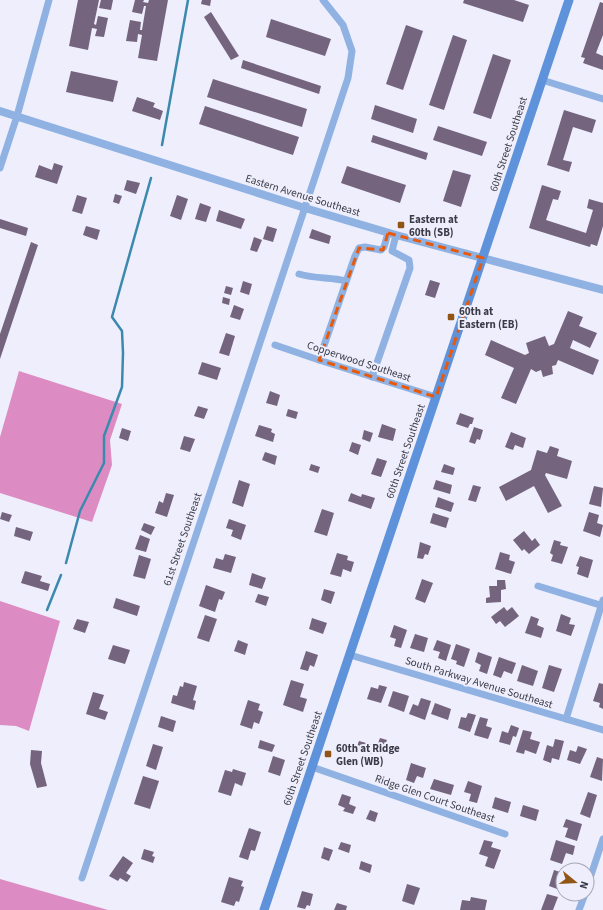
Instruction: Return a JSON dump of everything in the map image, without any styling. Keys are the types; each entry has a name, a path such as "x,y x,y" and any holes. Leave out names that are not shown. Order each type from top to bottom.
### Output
{"main road":[{"name":"60th Street Southeast","path":"264,910 569,0"}],"street":[{"path":"0,168 17,116 49,0"},
{"name":"61st Street Southeast","path":"82,878 348,78 352,51 343,25 323,0"},
{"path":"542,80 603,98"},
{"name":"Eastern Avenue Southeast","path":"0,111 304,208 392,234 603,290"},
{"path":"319,360 359,248 366,247 381,250 392,234"},
{"path":"372,377 410,268 409,260 406,257 392,251 392,234"},
{"path":"299,274 312,278 330,277 346,281"},
{"name":"Copperwood Southeast","path":"275,345 436,397"},
{"path":"538,586 603,604 566,719"},
{"name":"South Parkway Avenue Southeast","path":"350,655 603,730"},
{"name":"Ridge Glen Court Southeast","path":"312,767 505,834"},
{"path":"595,868 601,854 603,839"}],"highlighted area":[{"path":"388,233 483,258 436,397 319,360 359,248 383,250"}],"shaded area":[{"path":"19,371 122,404 110,440 112,465 92,522 0,493 0,437"},
{"path":"0,601 60,621 29,731 16,726 0,725"},
{"path":"0,879 108,910 0,910"}],"building":[{"path":"78,0 99,0 94,24 96,25 98,16 108,18 104,37 95,36 97,29 92,28 88,50 69,46"},
{"path":"101,0 113,0 111,10 99,8"},
{"path":"135,0 144,0 143,2 148,3 149,0 168,0 157,61 138,58 142,35 138,34 137,42 126,41 130,20 141,22 140,30 142,30 146,6 144,6 142,14 132,12"},
{"path":"202,0 211,0 210,6 201,4"},
{"path":"464,0 514,0 529,5 523,22 463,3"},
{"path":"600,2 603,3 603,35 596,53 603,56 603,70 583,63 585,58 581,57"},
{"path":"211,12 239,56 231,60 204,17"},
{"path":"271,19 331,39 325,56 266,37"},
{"path":"406,25 423,31 403,90 386,84"},
{"path":"453,35 467,40 444,110 429,105"},
{"path":"493,54 511,60 491,119 473,113"},
{"path":"243,60 321,86 319,94 241,68"},
{"path":"71,71 118,81 113,102 66,92"},
{"path":"213,79 307,109 302,127 207,97"},
{"path":"137,97 155,103 153,107 163,111 160,120 132,111"},
{"path":"375,105 417,119 413,133 371,119"},
{"path":"205,106 299,137 293,155 199,124"},
{"path":"564,110 596,120 592,133 573,127 563,160 572,162 569,172 547,165"},
{"path":"438,126 487,142 482,156 433,140"},
{"path":"373,135 428,153 426,160 371,142"},
{"path":"54,163 63,166 57,184 35,177 39,165 52,170"},
{"path":"347,166 406,185 400,203 341,183"},
{"path":"453,170 471,175 461,207 443,201"},
{"path":"127,180 140,183 136,194 124,190"},
{"path":"542,185 561,191 558,200 553,199 546,220 586,233 593,210 587,208 589,199 603,203 603,226 597,246 591,244 590,247 529,228"},
{"path":"115,194 122,196 119,204 113,202"},
{"path":"77,195 87,198 82,214 72,211"},
{"path":"177,195 188,199 181,220 170,216"},
{"path":"200,203 211,207 206,222 195,219"},
{"path":"219,210 245,219 241,229 216,221"},
{"path":"0,219 28,228 26,236 0,228"},
{"path":"86,226 100,230 97,240 83,235"},
{"path":"267,226 277,229 273,242 263,239"},
{"path":"312,229 331,236 329,244 309,238"},
{"path":"254,237 262,240 257,252 250,250"},
{"path":"31,242 38,245 0,359 0,334"},
{"path":"430,280 440,283 435,298 425,295"},
{"path":"243,281 252,284 249,295 240,292"},
{"path":"226,286 233,288 231,295 224,293"},
{"path":"223,297 230,299 229,305 222,303"},
{"path":"234,305 244,309 240,320 230,317"},
{"path":"568,311 583,317 579,326 597,333 590,348 573,340 570,348 599,360 593,375 558,360 556,365 552,366 553,374 543,377 541,370 536,372 531,369 516,404 501,398 514,368 485,355 491,340 525,355 529,353 526,343 545,336 549,346 554,344"},
{"path":"226,333 235,336 229,356 219,353"},
{"path":"202,362 221,368 217,380 198,374"},
{"path":"270,391 280,395 277,406 266,403"},
{"path":"198,406 208,409 204,419 194,416"},
{"path":"288,409 298,412 296,419 286,416"},
{"path":"460,413 474,418 472,424 470,424 468,428 456,424"},
{"path":"382,424 396,429 393,441 378,437"},
{"path":"259,425 272,429 271,432 275,434 273,442 255,436"},
{"path":"474,427 483,430 480,440 477,439 475,444 469,442"},
{"path":"122,428 131,431 128,441 119,438"},
{"path":"364,430 373,433 370,442 362,439"},
{"path":"511,432 526,438 523,448 515,445 513,450 505,447"},
{"path":"184,436 195,439 190,452 180,449"},
{"path":"352,442 361,445 358,455 349,451"},
{"path":"550,446 559,449 557,456 572,461 567,479 546,473 545,475 562,506 548,513 534,486 506,501 499,487 531,470 537,450 547,453"},
{"path":"265,452 277,456 275,465 262,460"},
{"path":"377,458 387,461 381,477 371,474"},
{"path":"311,464 320,467 318,473 309,470"},
{"path":"444,464 455,468 453,475 441,472"},
{"path":"239,480 250,484 243,507 232,503"},
{"path":"436,480 452,485 450,494 433,489"},
{"path":"473,485 481,487 476,502 468,500"},
{"path":"594,486 603,488 601,507 589,504"},
{"path":"166,493 174,495 167,517 155,513 159,501 163,503"},
{"path":"351,493 361,497 362,494 375,498 371,509 348,501"},
{"path":"438,497 454,503 451,512 435,507"},
{"path":"322,509 334,513 327,536 314,532"},
{"path":"2,512 12,515 9,522 0,519"},
{"path":"589,512 599,515 597,523 603,525 600,537 583,531"},
{"path":"433,513 449,518 446,528 430,523"},
{"path":"229,519 246,525 241,540 231,536 233,530 226,528"},
{"path":"144,523 155,527 151,535 141,530"},
{"path":"16,527 33,532 30,541 14,536"},
{"path":"524,531 532,541 535,538 540,545 529,554 524,549 522,551 513,540"},
{"path":"140,535 150,539 146,552 135,549"},
{"path":"554,540 561,542 560,545 568,547 562,564 551,561 553,555 550,553"},
{"path":"420,542 431,546 428,555 425,554 423,559 417,558"},
{"path":"500,552 510,555 509,560 515,562 511,574 495,569"},
{"path":"337,553 348,556 347,560 354,562 351,572 343,569 341,577 330,574"},
{"path":"225,554 236,557 231,573 213,568 216,558 223,560"},
{"path":"139,555 151,559 145,579 133,576"},
{"path":"580,556 593,560 588,578 577,574 579,567 576,566"},
{"path":"25,571 42,576 40,581 50,584 48,591 21,583"},
{"path":"252,573 266,578 262,589 249,585"},
{"path":"422,579 433,583 425,603 415,599"},
{"path":"497,580 505,580 506,589 501,590 501,602 486,603 486,598 490,597 489,586 497,586"},
{"path":"206,585 225,592 222,600 219,599 215,612 199,606"},
{"path":"324,589 335,592 331,604 321,600"},
{"path":"258,594 269,597 266,606 255,602"},
{"path":"116,598 140,606 137,616 113,608"},
{"path":"504,607 507,611 512,607 519,616 505,627 500,621 496,624 491,617"},
{"path":"561,614 571,618 569,624 575,625 571,636 556,631"},
{"path":"205,615 217,619 209,642 197,638"},
{"path":"531,616 539,619 537,625 544,628 541,638 525,633"},
{"path":"312,618 327,623 323,634 309,629"},
{"path":"77,619 89,622 85,633 73,629"},
{"path":"394,625 407,630 401,648 394,646 396,639 390,637"},
{"path":"415,634 428,638 424,652 410,648"},
{"path":"238,640 248,644 245,655 234,651"},
{"path":"437,640 451,645 446,661 438,658 440,652 433,650"},
{"path":"456,644 470,649 464,667 456,664 457,661 451,659"},
{"path":"113,645 130,650 125,664 108,659"},
{"path":"306,651 318,655 314,667 310,665 308,671 300,669"},
{"path":"478,652 492,657 487,674 479,671 481,665 475,662"},
{"path":"499,657 516,663 512,674 504,671 501,678 493,675"},
{"path":"522,665 538,671 533,686 517,681"},
{"path":"549,665 562,669 554,692 542,688"},
{"path":"291,680 304,684 300,697 307,699 303,712 283,705"},
{"path":"184,682 197,686 193,700 196,701 194,710 171,703 173,695 177,696 180,686 183,687"},
{"path":"599,683 603,684 603,709 599,707 600,703 593,701"},
{"path":"379,685 387,687 381,703 367,699 371,687 378,689"},
{"path":"393,691 409,696 404,712 388,706"},
{"path":"93,692 104,695 99,709 108,712 105,720 86,714"},
{"path":"421,698 431,701 425,720 409,714 413,704 418,706"},
{"path":"248,700 260,704 258,710 263,712 259,724 254,722 252,729 240,725"},
{"path":"435,703 451,709 448,720 431,714"},
{"path":"468,713 476,715 470,732 458,728 461,717 466,718"},
{"path":"161,716 176,721 173,732 158,727"},
{"path":"480,717 488,719 486,726 492,728 488,739 474,735"},
{"path":"511,725 519,728 516,737 513,736 510,745 499,742 502,731 508,733"},
{"path":"523,730 532,732 530,739 540,742 536,754 525,750 524,754 516,752"},
{"path":"380,738 387,740 384,748 381,747 379,754 372,752 371,754 356,749 359,741 377,746"},
{"path":"555,739 564,741 559,760 552,758 551,763 543,760 547,745 553,747"},
{"path":"260,740 275,745 272,752 258,748"},
{"path":"153,744 163,747 156,770 146,766"},
{"path":"578,746 587,749 580,764 567,760 570,750 576,752"},
{"path":"31,750 42,751 41,763 47,786 37,788 30,764"},
{"path":"273,756 285,760 280,776 268,772"},
{"path":"597,757 603,759 602,781 590,777"},
{"path":"411,763 426,768 423,778 417,776 414,783 406,780"},
{"path":"233,769 246,773 242,786 235,783 231,796 218,792 225,770 232,772"},
{"path":"143,776 159,781 150,809 134,804"},
{"path":"434,779 454,785 451,795 430,789"},
{"path":"468,781 482,786 477,803 469,801 471,794 464,792"},
{"path":"588,792 597,795 590,818 580,814"},
{"path":"342,794 351,797 349,804 356,807 353,814 343,811 345,808 338,805"},
{"path":"495,797 511,802 508,813 492,808"},
{"path":"523,805 539,810 536,821 520,816"},
{"path":"370,810 378,813 375,822 366,819"},
{"path":"566,819 582,824 577,841 565,837 568,828 563,827"},
{"path":"249,828 261,832 255,851 251,850 248,860 239,857"},
{"path":"484,840 493,842 491,847 501,850 494,869 485,866 488,857 479,854"},
{"path":"556,840 575,846 573,855 566,853 563,862 550,860"},
{"path":"341,842 351,845 349,853 338,849"},
{"path":"324,847 333,850 329,861 321,858"},
{"path":"144,849 154,852 152,856 155,857 153,863 141,859"},
{"path":"123,856 133,863 126,873 131,876 127,882 120,878 118,881 109,876"},
{"path":"361,861 372,865 370,873 359,869"},
{"path":"554,870 555,870 555,888 549,886"},
{"path":"229,877 243,881 241,886 244,887 239,902 236,901 234,906 221,902"},
{"path":"407,884 420,888 414,905 402,901"},
{"path":"302,891 313,894 310,906 307,905 305,909 297,907"},
{"path":"547,894 555,896 556,902 553,910 541,910"},
{"path":"471,897 487,900 485,910 460,910 462,900 470,901"},
{"path":"337,903 347,906 346,910 334,910"}],"waterway":[{"path":"162,145 188,0"},
{"path":"66,563 80,511 104,463 104,436 122,387 122,331 112,317 151,178"},
{"path":"47,610 61,575"}],"place":[{"name":"Eastern at 60th (SB)","path":"401,225"},
{"name":"60th at Eastern (EB)","path":"451,317"},
{"name":"60th at Ridge Glen (WB)","path":"328,754"}]}
